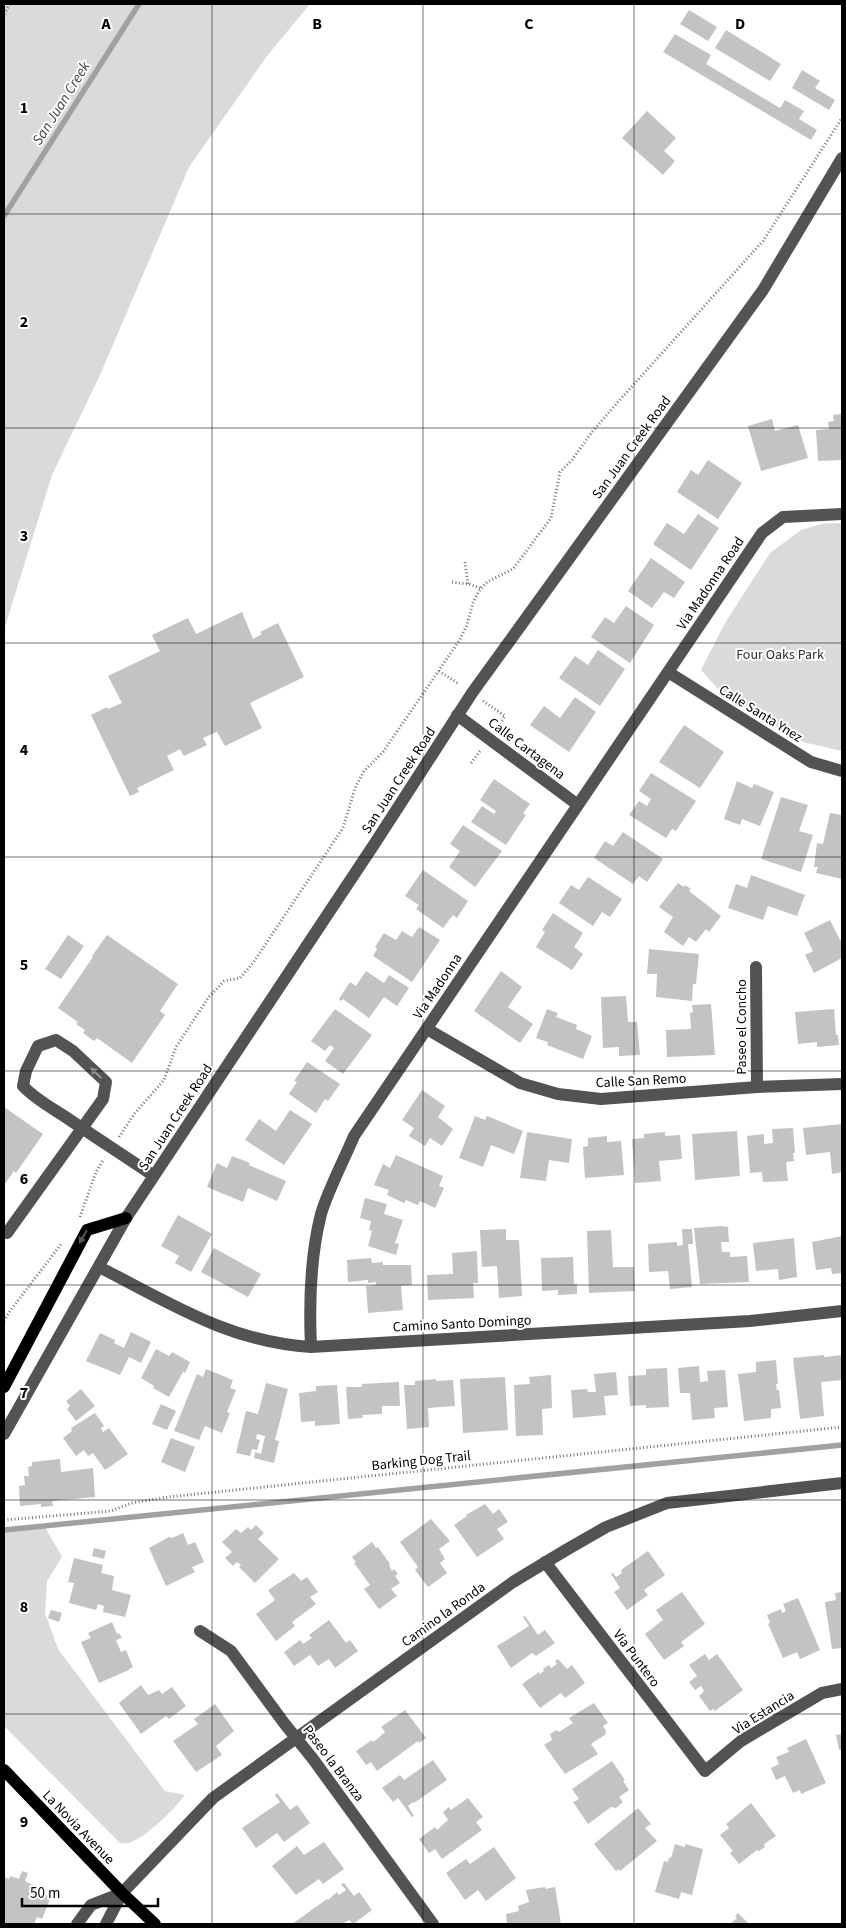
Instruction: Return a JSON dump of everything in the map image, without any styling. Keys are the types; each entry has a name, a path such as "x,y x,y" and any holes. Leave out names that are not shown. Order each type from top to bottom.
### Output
{"main road":[{"path":"4,1387 87,1230 126,1218"},
{"name":"La Novia Avenue","path":"4,1770 122,1893 155,1924"}],"street":[{"name":"San Juan Creek Road","path":"4,1434 126,1218 376,843 457,715 763,290 842,158"},
{"name":"Via Madonna Road","path":"668,672 762,533 783,518 842,514"},
{"name":"Calle Santa Ynez","path":"668,672 811,762 842,771"},
{"name":"Via Madonna","path":"311,1347 312,1263 321,1213 354,1136 668,672"},
{"name":"Calle Cartagena","path":"457,715 578,804"},
{"name":"Paseo el Concho","path":"756,967 757,1087"},
{"name":"Calle San Remo","path":"426,1029 520,1083 558,1094 601,1099 757,1087 842,1084"},
{"path":"7,1233 83,1129 103,1099 106,1082 73,1051 56,1040 38,1046 26,1070 23,1086 32,1094 83,1129 154,1176"},
{"name":"Camino Santo Domingo","path":"99,1267 184,1311 235,1333 268,1343 311,1347 750,1321 842,1312"},
{"name":"Camino la Ronda","path":"106,1924 122,1893 213,1798 513,1582 545,1562 606,1526 667,1503 842,1483"},
{"name":"Via Puntero","path":"545,1562 705,1772"},
{"name":"Paseo la Branza","path":"200,1631 231,1651 433,1924"},
{"name":"Via Estancia","path":"705,1772 741,1741 822,1693 842,1689"},
{"name":"Camino la Ronda","path":"77,1924 91,1905 122,1893"}],"path":[{"path":"4,14 10,4"},
{"path":"118,1138 135,1113 164,1080 176,1047 212,992 224,981 240,978 253,963 344,828 356,788 364,771 383,752 459,641 467,625 473,602 481,588 487,582 514,569 551,518 560,472 572,460 616,403 763,241 842,118"},
{"path":"465,562 468,584"},
{"path":"452,582 481,588"},
{"path":"78,1222 96,1172 106,1156"},
{"path":"4,1321 10,1310 67,1236"},
{"name":"Barking Dog Trail","path":"4,1520 111,1511 132,1503 168,1498 842,1427"}],"green space":[{"path":"4,4 310,4 267,56 189,167 100,375 52,475 4,630"},
{"name":"Four Oaks Park","path":"842,523 842,751 803,742 722,693 701,670 725,623 770,553 801,530 821,524"},
{"path":"45,1527 62,1557 47,1581 45,1613 58,1649 165,1791 185,1795 168,1814 145,1834 129,1843 120,1843 4,1726 4,1530"}],"building":[{"path":"689,10 717,27 708,41 680,24"},
{"path":"726,30 781,64 770,81 715,48"},
{"path":"675,34 711,55 706,64 780,108 785,100 804,111 799,119 817,130 811,140 663,52"},
{"path":"802,70 820,81 815,88 835,100 829,110 792,88"},
{"path":"647,111 676,138 664,151 675,161 663,175 622,138"},
{"path":"842,414 842,460 818,461 816,430 829,429 828,422 834,421 833,415"},
{"path":"772,419 775,431 798,425 808,458 761,471 748,426"},
{"path":"708,460 742,483 718,519 677,492 691,470 698,475"},
{"path":"698,514 719,528 691,570 653,544 667,523 684,534"},
{"path":"651,558 685,582 674,598 664,592 652,608 628,591"},
{"path":"626,606 654,625 630,663 591,637 605,617 614,623"},
{"path":"242,612 253,639 262,634 260,632 278,623 304,677 250,703 262,728 225,746 217,732 203,738 207,745 184,756 180,749 167,756 174,770 137,788 139,792 130,796 91,715 107,707 108,709 122,703 108,676 160,651 152,635 188,618 196,634"},
{"path":"598,650 625,669 600,706 559,678 575,656 588,665"},
{"path":"575,697 596,712 569,752 530,725 544,706 560,718"},
{"path":"684,725 724,752 700,788 659,762"},
{"path":"651,773 696,801 676,831 672,829 666,838 629,815 639,801 647,806 651,799 639,791"},
{"path":"494,779 530,804 523,813 526,815 506,845 471,822 482,806 494,814 496,811 480,800"},
{"path":"737,781 752,788 754,784 774,792 760,826 742,819 740,825 724,819"},
{"path":"781,797 808,805 799,831 813,835 801,872 761,859"},
{"path":"830,813 842,815 842,879 816,873 818,867 814,867 817,843 823,844"},
{"path":"463,825 502,851 475,887 449,867 460,851 450,844"},
{"path":"623,832 663,859 647,882 639,876 633,884 594,858 605,841 613,846"},
{"path":"423,870 468,901 457,918 453,915 443,928 416,909 419,905 405,896"},
{"path":"751,875 805,895 797,916 768,906 763,920 728,908 736,884 747,888"},
{"path":"588,877 622,899 610,917 602,912 593,926 559,903 571,885 579,890"},
{"path":"678,883 691,889 689,891 721,916 709,932 706,929 696,942 689,937 683,946 664,932 673,917 659,907"},
{"path":"553,913 583,933 574,947 583,954 572,970 536,947 545,932 542,930"},
{"path":"830,920 840,940 842,939 842,958 814,973 805,955 813,951 804,933"},
{"path":"419,927 440,940 412,982 373,956 377,949 375,947 384,933 396,940 402,931 412,937"},
{"path":"68,935 84,946 61,979 45,969"},
{"path":"107,935 178,984 160,1011 165,1015 132,1063 97,1038 94,1041 83,1033 85,1030 76,1024 78,1022 58,1008"},
{"path":"649,949 699,954 696,984 693,984 692,1001 656,997 657,974 647,974"},
{"path":"366,971 384,983 389,975 409,988 397,1006 384,997 369,1018 343,999 341,1001 339,999 350,982 356,986"},
{"path":"501,971 522,987 508,1007 533,1024 520,1043 474,1011"},
{"path":"626,996 628,1022 637,1022 640,1055 619,1056 619,1047 603,1048 601,997"},
{"path":"711,1004 715,1055 667,1057 666,1030 691,1029 690,1013 693,1012 692,1005"},
{"path":"335,1009 372,1035 343,1074 325,1061 334,1048 330,1045 325,1051 311,1041"},
{"path":"547,1009 558,1013 556,1017 577,1025 576,1029 592,1036 583,1059 547,1045 548,1042 536,1038"},
{"path":"834,1009 836,1035 838,1035 839,1045 817,1047 817,1042 798,1044 795,1012"},
{"path":"307,1062 340,1084 328,1101 325,1099 316,1113 289,1094 297,1082 294,1081"},
{"path":"422,1090 445,1106 438,1117 453,1129 442,1146 430,1138 425,1146 409,1136 414,1128 402,1120"},
{"path":"4,1107 43,1134 16,1173 14,1171 4,1185"},
{"path":"290,1110 312,1124 284,1165 245,1140 259,1119 276,1131"},
{"path":"475,1116 485,1120 487,1116 523,1131 514,1154 491,1145 483,1167 459,1158"},
{"path":"842,1124 842,1172 832,1174 830,1152 806,1155 803,1128"},
{"path":"793,1128 795,1153 793,1153 794,1161 786,1162 788,1181 763,1182 762,1172 750,1173 747,1136 764,1134 764,1144 773,1143 772,1129"},
{"path":"737,1131 740,1176 695,1180 692,1134"},
{"path":"527,1132 572,1139 569,1163 549,1160 546,1181 520,1178"},
{"path":"665,1132 665,1136 680,1135 682,1159 659,1161 661,1181 635,1183 632,1139 644,1138 644,1134"},
{"path":"607,1136 607,1142 621,1141 624,1175 585,1178 583,1147 588,1146 588,1138"},
{"path":"396,1155 443,1176 439,1186 444,1188 435,1208 420,1201 418,1205 406,1200 404,1203 387,1195 389,1190 374,1185 383,1164 390,1168"},
{"path":"232,1156 286,1181 277,1201 248,1188 243,1202 207,1187 217,1163 227,1168"},
{"path":"365,1198 387,1204 384,1214 403,1220 395,1243 399,1244 396,1255 368,1246 372,1231 369,1230 371,1221 360,1218"},
{"path":"178,1215 212,1234 191,1272 175,1263 179,1256 161,1246"},
{"path":"728,1227 729,1242 721,1242 722,1252 730,1252 730,1257 747,1256 749,1282 700,1284 694,1228"},
{"path":"506,1229 506,1240 519,1240 522,1296 499,1298 497,1266 482,1267 480,1230"},
{"path":"682,1229 692,1229 693,1244 688,1244 692,1287 670,1289 668,1271 649,1272 648,1244 677,1242 677,1246 683,1245"},
{"path":"611,1230 613,1267 634,1267 635,1291 589,1293 587,1231"},
{"path":"842,1236 842,1273 832,1274 831,1268 816,1270 812,1242"},
{"path":"794,1238 797,1277 779,1280 778,1269 756,1271 753,1243"},
{"path":"214,1248 261,1274 248,1297 201,1272"},
{"path":"477,1251 478,1283 473,1283 474,1298 428,1300 427,1275 453,1274 452,1253"},
{"path":"573,1257 574,1284 577,1284 577,1294 558,1295 558,1290 542,1291 541,1258"},
{"path":"371,1258 372,1263 383,1262 383,1265 411,1265 412,1285 401,1286 403,1310 368,1313 366,1286 376,1285 376,1282 368,1283 368,1280 348,1282 347,1260"},
{"path":"131,1332 151,1342 141,1363 129,1357 120,1375 86,1361 100,1333 115,1340 114,1343 124,1348"},
{"path":"156,1349 169,1356 172,1352 190,1362 169,1397 153,1388 154,1386 141,1378"},
{"path":"824,1355 824,1357 842,1355 842,1380 821,1382 824,1416 800,1419 793,1358"},
{"path":"776,1360 778,1384 776,1384 777,1390 779,1390 781,1408 771,1409 771,1418 744,1421 738,1374 756,1372 756,1362"},
{"path":"699,1366 700,1382 708,1381 707,1371 725,1370 728,1407 714,1408 715,1418 692,1420 690,1393 680,1393 678,1368"},
{"path":"667,1368 669,1407 646,1408 646,1405 630,1406 628,1376 646,1375 646,1369"},
{"path":"206,1369 233,1380 230,1388 236,1390 227,1412 230,1413 222,1433 205,1426 199,1440 174,1431 197,1374 203,1377"},
{"path":"616,1372 618,1395 604,1396 606,1415 573,1418 571,1390 587,1389 588,1392 596,1392 594,1374"},
{"path":"551,1375 552,1408 542,1409 543,1435 516,1436 514,1385 530,1384 529,1377"},
{"path":"505,1377 508,1430 463,1433 460,1379"},
{"path":"436,1379 436,1381 453,1380 455,1406 428,1408 429,1427 407,1429 404,1385 415,1385 415,1381"},
{"path":"399,1382 400,1406 382,1406 382,1414 362,1415 363,1418 348,1419 346,1387 362,1387 362,1384"},
{"path":"266,1383 288,1389 275,1440 279,1441 274,1463 254,1458 255,1452 261,1454 265,1436 257,1434 256,1439 260,1440 257,1450 252,1449 250,1456 236,1453 246,1411 258,1414"},
{"path":"337,1385 340,1424 315,1426 315,1421 301,1422 299,1393 316,1391 316,1386"},
{"path":"81,1389 95,1406 76,1421 67,1409 70,1406 66,1401"},
{"path":"161,1404 176,1411 167,1430 152,1424"},
{"path":"95,1413 104,1426 101,1428 103,1432 109,1428 128,1454 105,1470 93,1453 88,1456 84,1450 76,1456 63,1438 72,1431 71,1428"},
{"path":"171,1438 195,1447 185,1472 161,1462"},
{"path":"60,1459 61,1472 93,1468 95,1497 52,1501 53,1506 41,1507 41,1504 20,1506 19,1486 25,1485 24,1476 29,1476 28,1467 32,1466 32,1462"},
{"path":"485,1504 493,1514 499,1509 508,1522 497,1529 504,1539 477,1557 454,1525 466,1515"},
{"path":"431,1519 450,1541 439,1549 445,1559 440,1563 447,1573 428,1587 415,1570 418,1567 400,1542"},
{"path":"256,1525 264,1533 258,1539 279,1559 255,1583 239,1567 241,1565 237,1562 233,1566 225,1558 232,1552 222,1542 236,1529 241,1533 248,1527 251,1530"},
{"path":"183,1533 188,1545 195,1542 204,1562 192,1567 195,1572 166,1586 149,1548 169,1537 172,1538"},
{"path":"372,1542 390,1564 392,1571 394,1569 398,1574 395,1576 400,1583 391,1589 397,1596 379,1609 364,1589 370,1585 354,1563 356,1562 352,1557"},
{"path":"94,1548 106,1551 104,1559 92,1556"},
{"path":"648,1551 665,1575 644,1590 648,1595 627,1610 614,1592 620,1588 611,1574 613,1573 616,1577 622,1573 621,1570"},
{"path":"74,1558 103,1565 101,1573 114,1576 112,1590 131,1595 125,1617 103,1612 104,1606 98,1604 96,1610 69,1603 74,1583 68,1582"},
{"path":"294,1573 301,1581 307,1577 318,1592 310,1597 316,1604 292,1622 295,1626 276,1641 256,1614 275,1600 268,1590"},
{"path":"682,1592 705,1624 681,1642 684,1646 664,1660 645,1634 663,1620 656,1610"},
{"path":"842,1592 842,1648 832,1649 825,1602 836,1600 835,1593"},
{"path":"798,1598 820,1650 800,1659 797,1652 783,1658 768,1624 770,1623 767,1615 781,1609 782,1613 786,1611 783,1604"},
{"path":"51,1610 62,1613 59,1622 48,1618"},
{"path":"525,1616 538,1635 545,1630 555,1643 536,1656 531,1652 511,1668 497,1646 529,1626 523,1617"},
{"path":"329,1620 346,1643 350,1640 358,1651 335,1668 329,1659 318,1666 310,1655 294,1666 284,1652 300,1640 303,1644 312,1638 309,1635"},
{"path":"112,1622 117,1634 119,1633 122,1638 116,1640 121,1652 126,1650 133,1667 99,1683 81,1642 91,1638 88,1633"},
{"path":"705,1654 709,1660 717,1654 743,1690 715,1711 713,1709 710,1711 699,1696 704,1691 701,1686 695,1690 689,1682 697,1676 689,1665"},
{"path":"558,1659 567,1669 572,1665 585,1683 565,1698 561,1693 540,1708 522,1684 539,1672 540,1674 549,1665 551,1668 557,1664 555,1661"},
{"path":"141,1685 148,1695 159,1690 162,1694 172,1687 186,1706 169,1719 166,1716 141,1734 119,1703"},
{"path":"594,1703 608,1723 603,1726 606,1734 591,1744 598,1754 565,1774 544,1745 552,1740 550,1734 557,1730 559,1732 573,1723 569,1718"},
{"path":"215,1704 234,1731 216,1746 222,1755 196,1772 173,1741 198,1724 194,1719"},
{"path":"405,1710 426,1738 419,1743 418,1741 377,1771 371,1762 366,1765 356,1751 372,1740 373,1742 376,1740 385,1732 381,1727"},
{"path":"842,1734 842,1750 839,1750 836,1735"},
{"path":"806,1739 826,1783 801,1794 800,1790 793,1793 785,1776 776,1780 771,1768 779,1764 776,1757 789,1752 787,1748"},
{"path":"433,1760 447,1780 408,1806 414,1816 412,1817 398,1798 393,1802 382,1788 400,1775 404,1780"},
{"path":"612,1761 625,1780 623,1781 629,1790 619,1797 623,1802 616,1808 611,1807 588,1824 573,1802 579,1799 572,1789"},
{"path":"277,1793 290,1810 297,1805 310,1823 284,1842 277,1833 256,1848 242,1828 280,1802 275,1795"},
{"path":"468,1798 483,1817 476,1822 482,1830 442,1859 435,1849 429,1853 419,1839 435,1827 437,1830 448,1820 443,1812 449,1807 451,1810"},
{"path":"751,1803 776,1836 764,1844 765,1847 759,1851 757,1850 739,1864 730,1853 733,1851 720,1835 729,1828 726,1824"},
{"path":"638,1808 651,1824 645,1828 657,1841 620,1871 619,1869 616,1871 594,1844"},
{"path":"324,1842 344,1869 323,1884 319,1879 296,1895 272,1866 297,1846 304,1855"},
{"path":"675,1844 685,1847 685,1844 703,1849 692,1895 681,1892 679,1899 655,1892 664,1861 668,1862 669,1857 671,1858"},
{"path":"494,1847 516,1878 486,1901 478,1890 465,1900 446,1873 466,1859 470,1864"},
{"path":"22,1871 28,1873 25,1881 33,1885 31,1888 51,1897 42,1919 37,1917 34,1924 4,1924 4,1877 9,1879 10,1876 19,1879"},
{"path":"344,1883 354,1896 359,1892 372,1910 353,1924 349,1920 342,1924 292,1924 337,1892 339,1895 346,1890 341,1884"},
{"path":"545,1887 545,1889 555,1887 561,1924 507,1924 506,1914 519,1911 518,1906 529,1902 526,1890"},
{"path":"738,1913 749,1924 730,1924 737,1918 735,1916"}],"waterway":[{"name":"San Juan Creek","path":"4,216 139,4"},
{"path":"4,1530 842,1445"}]}
